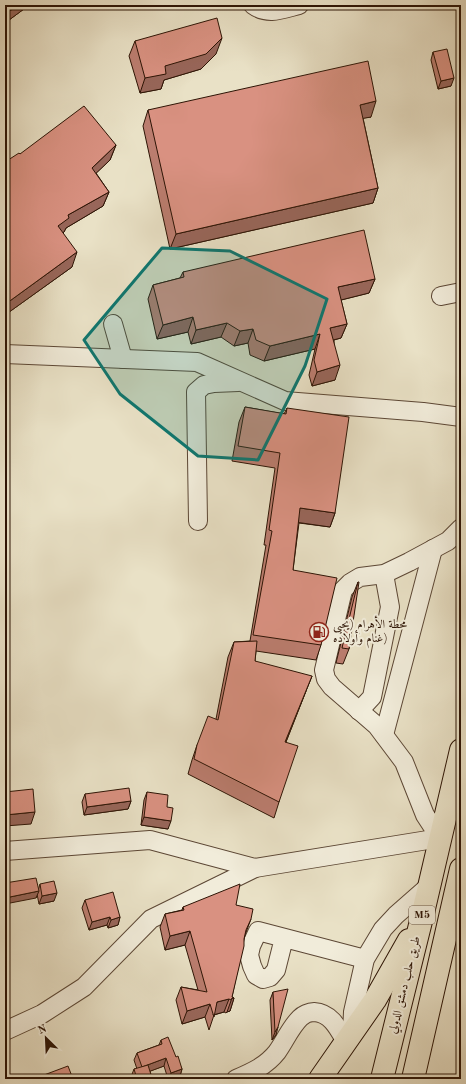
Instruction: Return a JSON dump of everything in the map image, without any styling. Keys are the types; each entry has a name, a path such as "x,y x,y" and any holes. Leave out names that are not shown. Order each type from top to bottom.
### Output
{"highway":[{"name":"طريق حلب دمشق الدولي","path":"382,1079 461,750"},
{"name":"M5","path":"413,1079 461,869"},
{"path":"320,1079 375,1000 422,917"}],"street":[{"path":"253,5 259,9 274,12 298,5"},
{"path":"441,296 461,292"},
{"path":"114,324 123,359"},
{"path":"5,354 197,362 285,401 423,412 461,417"},
{"path":"198,521 196,392 204,385 214,382 243,382"},
{"path":"5,1031 42,1014 84,987 151,920 255,868 440,838 425,815 404,762 377,726 332,687 326,679 324,670 343,590 350,583 360,578 384,574 409,562 448,541 461,528"},
{"path":"384,735 433,549"},
{"path":"360,711 372,697 390,607 384,574"},
{"path":"5,851 150,840 255,868"},
{"path":"349,1037 365,959 383,929 396,915 429,886"},
{"path":"284,938 365,959"},
{"path":"236,1079 261,1068 277,1053 300,1018 311,1012 321,1012 329,1017 338,1028 349,1037"}],"highlighted area":[{"path":"162,248 230,251 327,299 305,366 258,460 198,456 120,394 84,340"}],"building":[{"path":"5,5 18,5 7,13"},
{"path":"217,18 222,38 206,54 165,66 166,74 145,78 135,41"},
{"path":"447,49 454,78 441,81 433,52"},
{"path":"368,61 376,101 360,105 378,188 176,234 148,110"},
{"path":"84,106 116,145 92,168 109,192 68,215 69,218 58,226 77,252 7,303 5,301 5,162 19,153 20,154"},
{"path":"364,230 375,279 338,287 347,324 330,328 340,365 317,372 314,360 320,334 270,346 256,340 253,329 240,331 227,323 196,330 193,317 163,325 153,285 184,277 183,272"},
{"path":"245,407 286,414 287,408 349,417 335,513 300,508 293,570 337,578 321,645 253,635 272,531 269,530 280,453 238,446"},
{"path":"358,582 349,649 342,648"},
{"path":"257,641 255,661 312,676 285,742 298,746 279,802 194,759 197,745 208,716 218,720 234,642"},
{"path":"129,788 131,801 87,807 85,794"},
{"path":"33,789 35,812 5,815 5,792"},
{"path":"147,792 168,795 167,807 173,808 171,821 144,817"},
{"path":"36,878 39,891 5,898 5,883"},
{"path":"54,881 57,893 42,896 40,884"},
{"path":"240,884 236,905 253,909 244,939 244,946 232,997 234,998 231,1000 229,999 217,1002 214,1017 210,1004 187,1011 181,987 207,992 190,931 170,936 165,914 184,910 183,907"},
{"path":"113,892 120,917 111,920 110,917 92,922 85,900"},
{"path":"288,989 278,1027 275,1032 273,992"},
{"path":"168,1037 176,1057 178,1056 182,1069 171,1073 166,1058 142,1067 137,1053 162,1044 161,1040"},
{"path":"148,1065 152,1078 137,1079 134,1069"},
{"path":"68,1066 73,1079 45,1079 44,1075"}],"place":[{"name":"محطة الأهرام (يحيى غنام وأولاده)","path":"319,632"}]}
